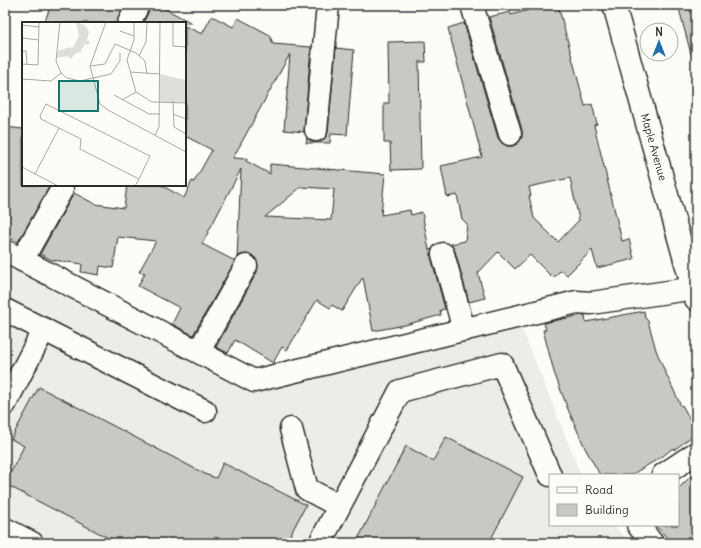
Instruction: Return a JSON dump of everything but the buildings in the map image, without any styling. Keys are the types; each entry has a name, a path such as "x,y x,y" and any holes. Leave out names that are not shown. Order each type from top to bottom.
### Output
{"street":[{"path":"130,22 138,5"},
{"path":"316,130 328,5"},
{"path":"472,5 510,134"},
{"name":"Maple Avenue","path":"614,5 695,292"},
{"path":"62,189 14,255 254,381 577,302 591,303 695,292"},
{"path":"443,254 464,330"},
{"path":"198,352 246,266"},
{"path":"5,310 205,411"},
{"path":"5,404 44,329"},
{"path":"320,543 400,391 502,364 550,474"},
{"path":"291,429 307,489 339,506"},
{"path":"664,474 696,453"},
{"path":"639,526 652,543"},
{"path":"5,529 31,543"}],"shaded area":[{"path":"5,260 248,391 521,326 581,474 549,474 549,526 614,526 631,543 5,543"}]}
